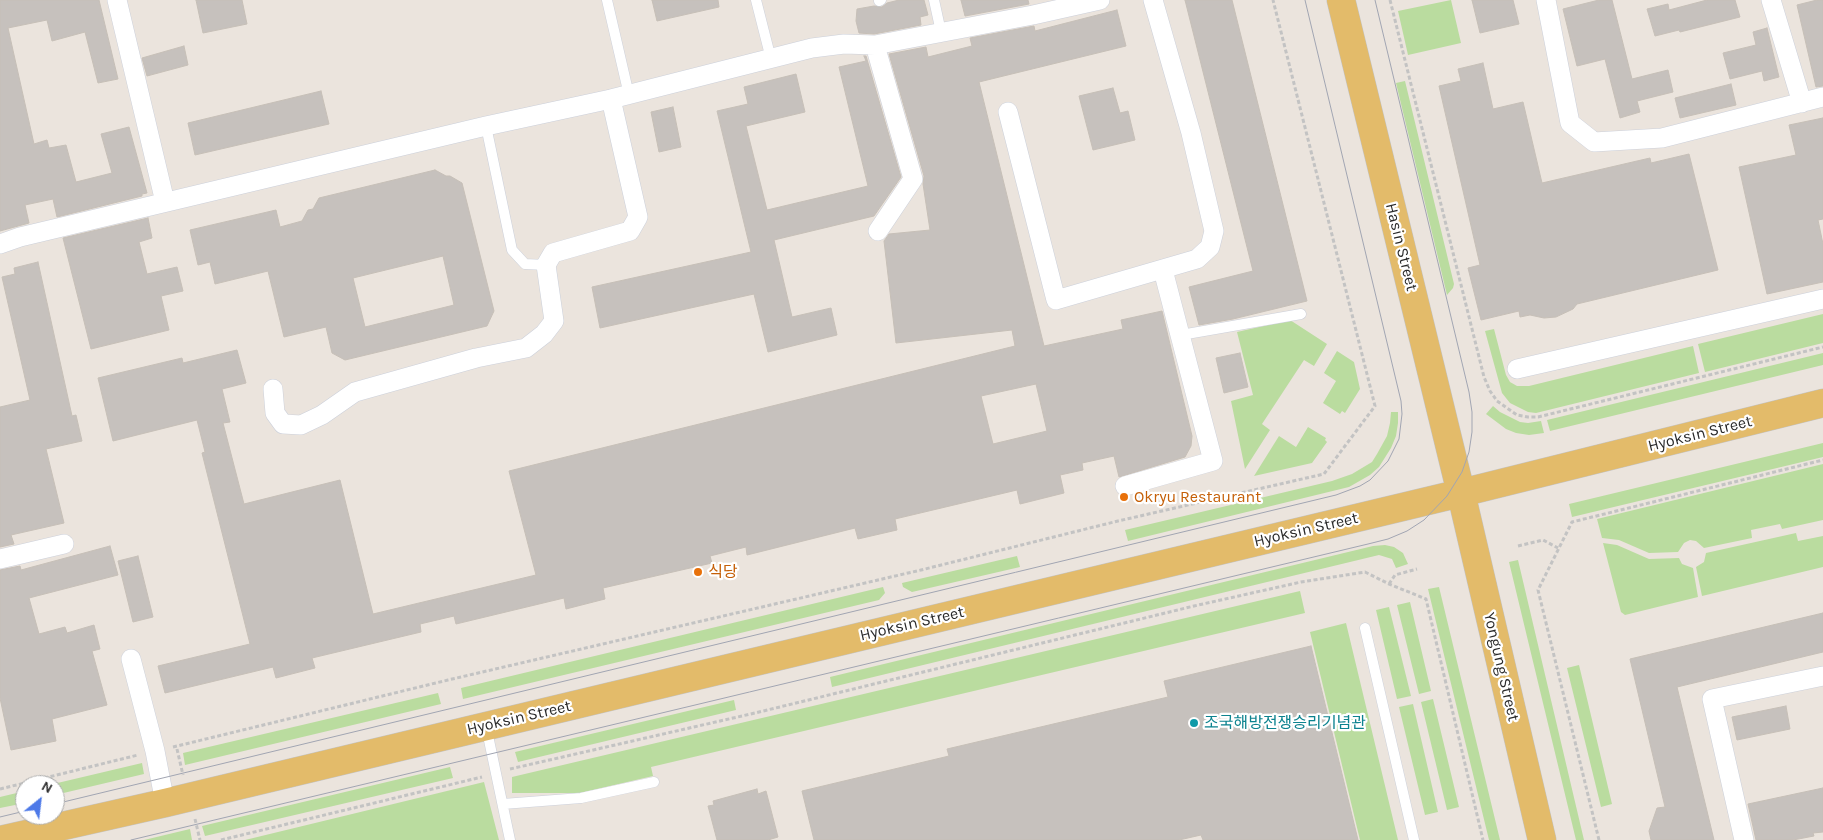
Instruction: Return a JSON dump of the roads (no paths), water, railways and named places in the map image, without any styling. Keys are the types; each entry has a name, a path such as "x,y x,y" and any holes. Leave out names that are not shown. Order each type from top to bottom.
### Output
{"main road":[{"name":"Hasin Street","path":"1341,0 1461,493"},
{"name":"Hyoksin Street","path":"11,839 1461,493 1823,403"},
{"name":"Yongung Street","path":"1461,493 1542,840"}],"street":[{"path":"117,0 165,202"},
{"path":"0,244 20,237 165,202 486,126 620,97 812,48 844,44 875,45 941,32 1054,5 1100,0"},
{"path":"1008,112 1056,300 1197,259 1210,247 1214,231 1191,133 1153,0"},
{"path":"1546,0 1570,123 1594,142 1662,138 1823,97"},
{"path":"1772,0 1802,103"},
{"path":"875,45 913,179 878,231"},
{"path":"273,388 275,413 283,424 301,425 322,415 356,392 476,358 526,348 544,334 554,321 546,265 553,253 630,231 638,217 620,97"},
{"path":"1125,486 1213,461 1163,270"},
{"path":"1517,369 1823,299"},
{"path":"0,560 64,544"},
{"path":"131,659 155,751 165,803"},
{"path":"1744,840 1712,699 1823,676"}],"lane":[{"path":"607,0 620,97"},
{"path":"756,0 771,58"},
{"path":"934,0 941,32"},
{"path":"486,126 512,250 525,264 546,265"},
{"path":"1181,335 1301,314"},
{"path":"1365,628 1414,840"},
{"path":"486,725 510,840"},
{"path":"503,804 581,798 654,782"}],"tram line":[{"path":"65,802 1336,495 1370,480 1388,461 1399,439 1402,414 1401,401 1305,0"},
{"path":"131,840 1368,544 1388,539 1407,531 1424,520 1447,496 1462,472 1469,452 1472,412 1469,392 1375,0"},
{"path":"0,817 15,813"}],"place":[{"name":"Okryu Restaurant","path":"1124,497"},
{"name":"식당","path":"698,572"},
{"name":"조국해방전쟁승리기념관","path":"1194,723"}]}
